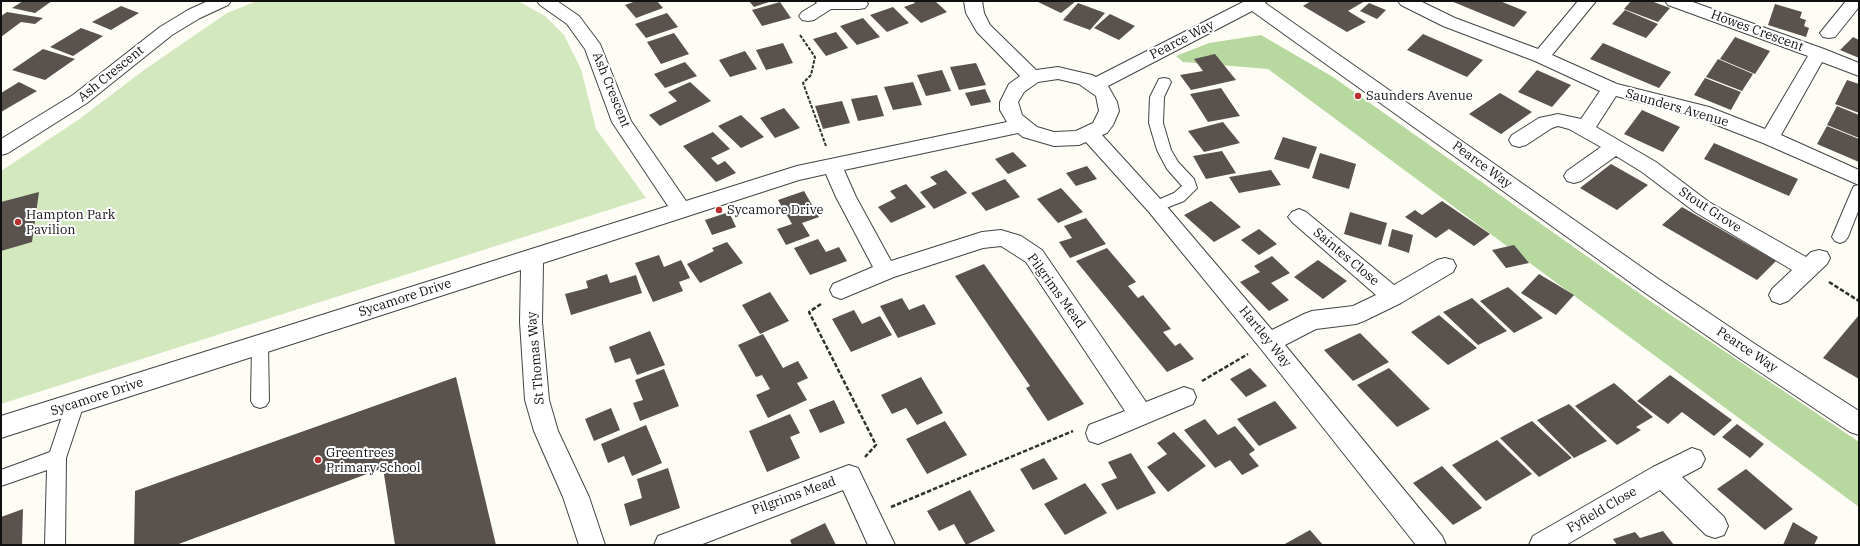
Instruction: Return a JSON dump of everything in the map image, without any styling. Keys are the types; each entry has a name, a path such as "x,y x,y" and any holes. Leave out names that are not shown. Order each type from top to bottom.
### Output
{"street":[{"name":"Ash Crescent","path":"1,148 80,99 166,31 194,14 222,1"},
{"name":"Ash Crescent","path":"546,1 573,20 590,42 601,64 622,122 681,209"},
{"path":"973,1 975,13 983,28 1032,77"},
{"name":"Saunders Avenue","path":"1407,1 1449,22 1541,57 1611,89 1702,112 1770,138 1859,178"},
{"path":"1541,57 1587,1"},
{"name":"Howes Crescent","path":"1674,1 1818,53 1859,70"},
{"path":"1829,33 1855,1"},
{"name":"Pearce Way","path":"1096,86 1109,77 1255,2 1649,284 1747,351 1859,424"},
{"path":"808,16 826,3 859,4"},
{"name":"Howes Crescent","path":"1770,138 1818,53"},
{"path":"1045,74 1072,75 1085,79 1104,93 1108,102 1109,111 1106,120 1100,128 1090,134 1073,139 1054,139 1042,136 1021,126 1010,110 1009,102 1016,88 1032,77 1045,74"},
{"path":"1585,129 1611,89"},
{"name":"Stout Grove","path":"1518,140 1552,121 1565,121 1585,129 1650,167 1702,208 1813,263"},
{"name":"Sycamore Drive","path":"1,428 681,209 798,173 1021,126"},
{"name":"Hartley Way","path":"1090,134 1156,207 1269,342 1433,545"},
{"path":"1574,176 1615,147"},
{"path":"832,165 846,197 886,271"},
{"name":"Saintes Close","path":"1299,217 1393,297"},
{"name":"Pilgrims Mead","path":"841,290 886,271 956,247 991,238 1001,238 1025,249 1034,256 1141,416"},
{"name":"St Thomas Way","path":"532,258 531,322 539,407 546,431 576,497 592,545"},
{"path":"1780,295 1813,263"},
{"name":"Saintes Close","path":"1269,342 1312,320 1356,315 1393,297 1445,266"},
{"path":"1098,433 1184,397"},
{"name":"Fyfield Close","path":"1542,545 1692,459"},
{"path":"1662,475 1715,526"},
{"name":"Pilgrims Mead","path":"667,545 849,476 882,545"}],"lane":[{"path":"1156,207 1179,197 1190,188 1189,183 1172,165 1164,150 1156,123 1157,97 1164,82"},
{"path":"1840,237 1859,190"},
{"path":"260,345 260,401"},
{"path":"54,545 57,458 75,404"},
{"path":"1,478 57,458"}],"path":[{"path":"808,16 800,34 815,57 811,75 803,83 832,165"},
{"path":"1813,263 1859,301"},
{"path":"841,290 809,312 876,445 849,476"},
{"path":"1184,397 1194,386 1269,342"},
{"path":"869,516 1082,427 1098,433"}],"green space":[{"path":"257,1 518,1 545,16 564,35 581,69 596,129 646,198 1,404 1,171 78,120 144,70 227,13"},
{"path":"1261,35 1333,77 1653,303 1859,442 1859,507 1268,69 1183,62 1176,56 1209,43"}],"building":[{"path":"23,1 52,1 35,13 12,8"},
{"path":"636,1 657,1 663,8 636,18 625,5"},
{"path":"749,1 772,1 754,7"},
{"path":"913,1 935,1 947,12 921,23 904,7 915,3"},
{"path":"1036,1 1076,1 1061,13"},
{"path":"1311,1 1365,1 1348,11 1366,22 1347,32 1303,6"},
{"path":"1451,1 1500,1 1527,12 1514,27"},
{"path":"1631,1 1651,1 1670,8 1658,22 1624,9"},
{"path":"780,2 791,18 762,26 752,10"},
{"path":"1078,3 1105,13 1090,30 1063,20"},
{"path":"1369,3 1386,10 1377,19 1360,11"},
{"path":"1775,4 1802,12 1800,18 1806,20 1804,26 1809,28 1806,37 1768,25"},
{"path":"121,6 139,13 111,30 92,22"},
{"path":"893,7 909,23 887,32 870,15"},
{"path":"1625,10 1658,24 1646,38 1612,24"},
{"path":"7,12 43,18 35,24 21,22 1,37 1,16"},
{"path":"667,13 678,27 646,38 635,24"},
{"path":"1110,14 1135,26 1119,40 1094,28"},
{"path":"863,18 880,37 857,45 840,26"},
{"path":"81,28 103,36 73,56 50,47"},
{"path":"836,32 848,48 826,56 813,39"},
{"path":"674,33 689,54 661,64 647,42"},
{"path":"1423,34 1483,60 1467,77 1407,50"},
{"path":"1735,37 1770,51 1755,74 1720,59"},
{"path":"1853,37 1859,40 1859,58 1840,50"},
{"path":"783,43 793,63 766,70 756,50"},
{"path":"1603,43 1671,72 1659,88 1590,59"},
{"path":"43,49 75,59 45,80 12,70"},
{"path":"745,51 757,69 730,77 719,60"},
{"path":"1215,54 1236,80 1191,90 1180,75 1203,71 1194,59"},
{"path":"1718,59 1753,74 1742,91 1706,77"},
{"path":"685,62 697,76 665,88 654,74"},
{"path":"976,63 986,85 959,90 950,67"},
{"path":"942,70 951,91 926,96 917,75"},
{"path":"1537,70 1571,85 1552,107 1518,92"},
{"path":"1705,78 1741,92 1731,110 1694,95"},
{"path":"1847,80 1859,84 1859,113 1835,104"},
{"path":"19,82 37,91 1,112 1,93"},
{"path":"690,82 711,101 660,126 649,115 677,101 668,92"},
{"path":"913,82 922,105 893,110 884,87"},
{"path":"1221,88 1240,116 1208,122 1190,94"},
{"path":"985,89 991,102 971,106 965,93"},
{"path":"1500,93 1532,112 1501,134 1469,114"},
{"path":"877,95 884,116 858,121 851,99"},
{"path":"842,101 850,123 823,129 815,106"},
{"path":"1837,106 1859,115 1859,138 1827,125"},
{"path":"784,108 800,128 775,138 760,118"},
{"path":"1642,110 1680,127 1663,152 1624,134"},
{"path":"741,115 764,137 741,148 718,126"},
{"path":"1223,122 1240,143 1204,152 1188,131"},
{"path":"1827,126 1859,139 1859,162 1817,144"},
{"path":"713,132 730,149 711,158 718,165 725,161 736,173 716,182 683,146"},
{"path":"1283,137 1317,147 1309,169 1274,159"},
{"path":"1714,143 1798,179 1789,196 1704,159"},
{"path":"1222,151 1236,173 1206,179 1193,156"},
{"path":"1013,152 1027,166 1008,174 995,159"},
{"path":"1320,153 1356,164 1349,189 1312,178"},
{"path":"1611,164 1648,185 1617,210 1580,188"},
{"path":"1087,166 1097,179 1076,186 1066,173"},
{"path":"946,170 967,193 934,209 920,192 937,184 930,177"},
{"path":"1271,170 1281,185 1239,193 1229,177"},
{"path":"1005,179 1020,197 986,211 971,193"},
{"path":"906,184 926,207 891,223 878,207 896,198 890,191"},
{"path":"1061,188 1083,212 1058,223 1037,199"},
{"path":"804,191 819,217 802,223 810,236 786,245 777,229 792,224 778,200"},
{"name":"Hampton Park Pavilion","path":"39,192 32,242 1,251 1,202"},
{"path":"1211,201 1241,227 1214,242 1184,215"},
{"path":"1442,201 1490,234 1474,246 1449,229 1436,238 1405,217 1415,210 1422,215"},
{"path":"1682,207 1776,261 1757,280 1662,225"},
{"path":"729,212 736,227 712,235 705,220"},
{"path":"1350,212 1387,223 1381,245 1344,234"},
{"path":"1086,218 1106,244 1070,258 1059,242 1072,238 1064,226"},
{"path":"1259,229 1277,244 1259,255 1241,240"},
{"path":"1392,229 1413,235 1409,253 1388,246"},
{"path":"818,239 826,252 839,247 847,261 810,275 794,248"},
{"path":"727,242 743,263 700,283 687,264 714,251 712,248"},
{"path":"1514,245 1529,263 1506,268 1492,250"},
{"path":"1107,248 1136,282 1128,286 1138,298 1143,295 1171,329 1163,332 1175,346 1180,343 1194,359 1167,372 1076,261"},
{"path":"659,255 664,267 681,260 690,278 679,282 683,291 653,302 635,263"},
{"path":"1272,256 1290,273 1271,283 1289,300 1269,311 1240,282 1260,272 1254,266"},
{"path":"1318,260 1347,281 1323,299 1294,277"},
{"path":"984,264 1084,404 1048,421 1026,388 1030,386 955,276"},
{"path":"607,274 610,283 636,275 642,293 571,315 565,294 588,288 586,281"},
{"path":"1539,274 1574,295 1556,315 1521,293"},
{"path":"1508,287 1543,318 1514,333 1480,301"},
{"path":"770,292 789,321 760,334 742,305"},
{"path":"902,298 909,310 924,304 936,324 898,338 880,306"},
{"path":"1472,298 1507,331 1478,345 1443,312"},
{"path":"854,310 862,324 880,316 892,335 851,352 832,319"},
{"path":"1439,315 1477,348 1448,365 1411,332"},
{"path":"1859,315 1859,379 1823,358"},
{"path":"650,331 665,365 637,375 630,358 615,363 609,347"},
{"path":"1360,333 1389,362 1353,381 1324,350"},
{"path":"763,334 783,368 798,361 808,378 797,383 807,400 768,418 756,395 770,389 762,375 756,377 738,345"},
{"path":"1250,368 1267,386 1246,397 1230,379"},
{"path":"1389,368 1430,409 1397,427 1357,385"},
{"path":"664,369 679,406 640,421 633,403 643,400 635,380"},
{"path":"1670,375 1732,420 1714,436 1682,412 1668,424 1637,401"},
{"path":"456,377 496,545 395,545 383,468 176,545 134,545 135,491"},
{"path":"921,377 943,413 917,425 906,408 892,414 881,395"},
{"path":"1614,383 1653,417 1636,427 1641,430 1617,445 1575,406"},
{"path":"834,400 845,423 820,433 809,410"},
{"path":"1275,401 1297,428 1259,446 1237,419"},
{"path":"1569,404 1607,441 1574,458 1537,420"},
{"path":"611,408 620,430 594,441 585,419"},
{"path":"790,414 800,433 790,437 800,458 767,472 749,431"},
{"path":"1205,419 1218,435 1235,426 1255,450 1249,454 1259,466 1242,475 1230,460 1215,468 1184,430"},
{"path":"945,421 967,455 927,474 906,439"},
{"path":"1532,421 1572,458 1539,477 1500,438"},
{"path":"1737,424 1764,444 1750,458 1722,437"},
{"path":"646,425 662,463 632,476 624,456 608,463 601,444"},
{"path":"1174,432 1206,466 1168,492 1147,467 1167,454 1157,443"},
{"path":"1497,440 1532,474 1486,501 1452,465"},
{"path":"1131,453 1156,493 1117,510 1101,484 1117,478 1108,462"},
{"path":"1044,458 1058,479 1033,490 1020,469"},
{"path":"1442,466 1482,508 1453,525 1413,483"},
{"path":"668,468 680,508 630,526 624,504 642,498 637,479"},
{"path":"1746,469 1793,509 1765,530 1717,489"},
{"path":"1085,483 1107,513 1065,535 1044,504"},
{"path":"970,490 995,531 966,545 954,524 939,531 927,511"},
{"path":"23,509 22,545 1,545 1,517"},
{"path":"1793,522 1818,537 1814,545 1783,545"},
{"path":"825,523 836,545 792,545 790,540"},
{"path":"1310,530 1323,545 1283,545"},
{"path":"1663,531 1674,545 1617,545 1613,539 1635,532 1640,538"}],"place":[{"name":"Saunders Avenue","path":"1358,96"},
{"name":"Sycamore Drive","path":"719,210"},
{"name":"Hampton Park Pavilion","path":"18,222"},
{"name":"Greentrees Primary School","path":"318,460"}]}
